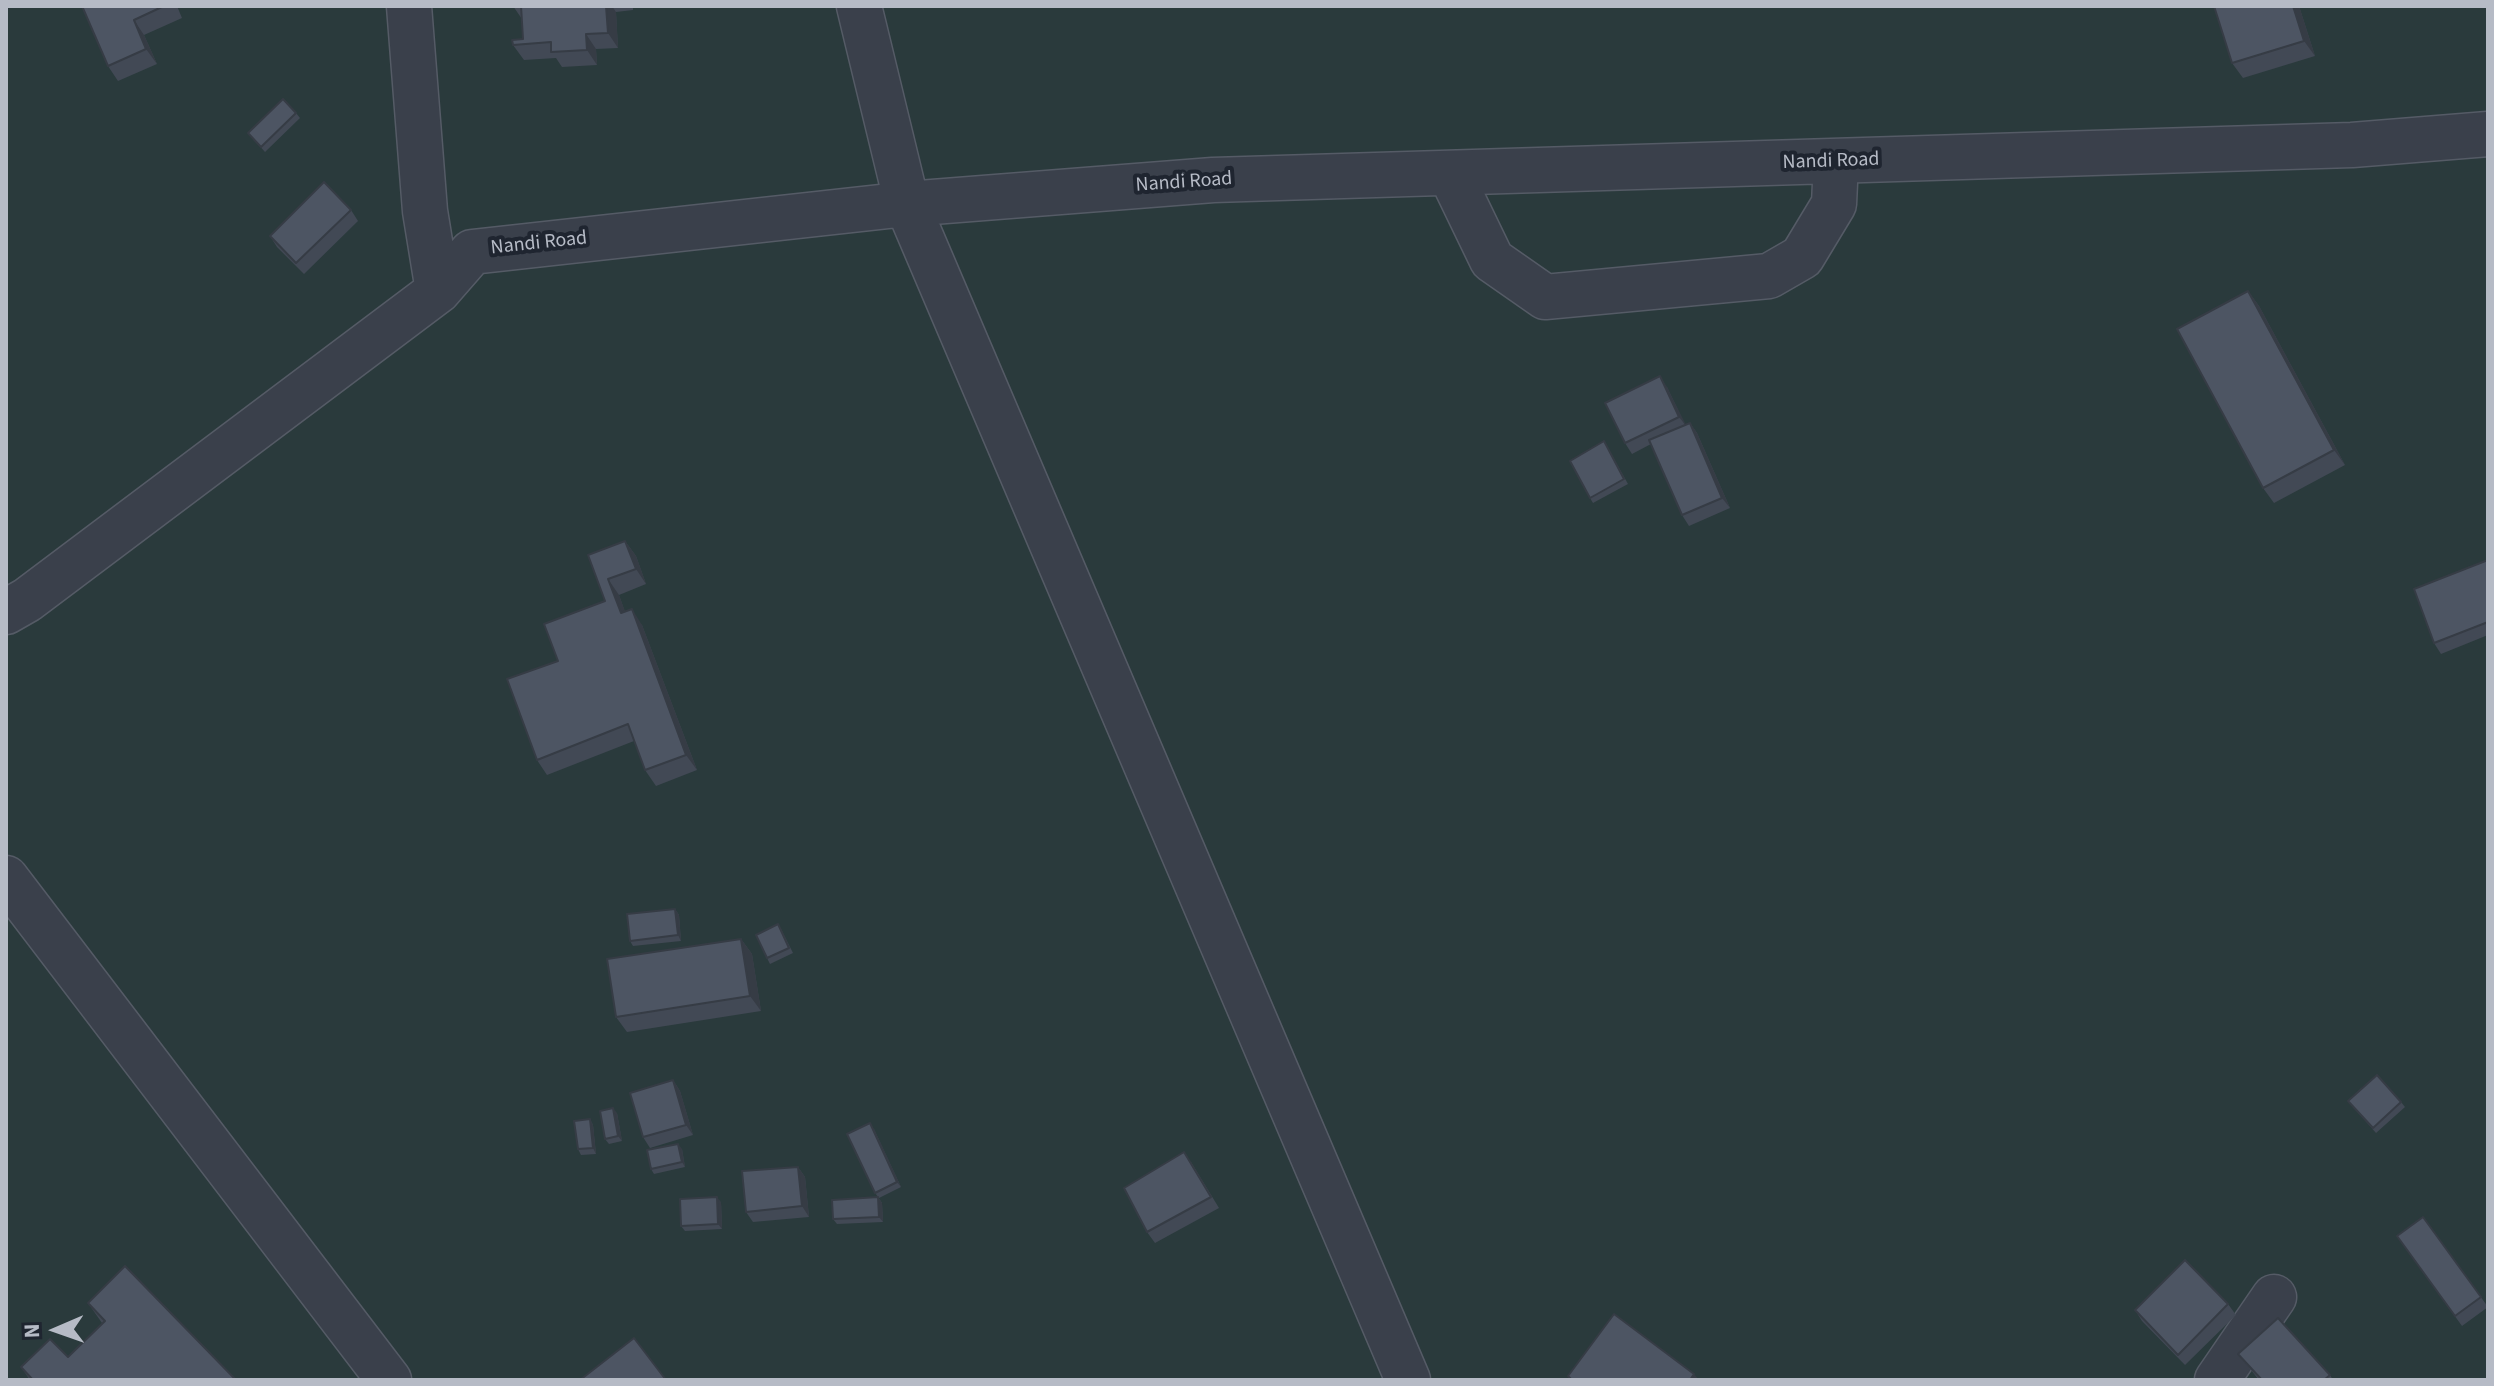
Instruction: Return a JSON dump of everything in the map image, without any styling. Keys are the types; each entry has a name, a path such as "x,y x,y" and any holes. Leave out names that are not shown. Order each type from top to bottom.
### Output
{"street":[{"path":"409,6 425,211 438,291"},
{"path":"859,6 907,204 1408,1380"},
{"name":"Nandi Road","path":"6,612 438,291 472,252 907,204 1213,180 2352,145 2488,134"},
{"path":"1450,173 1492,260 1545,297 1769,276 1802,257 1834,204 1836,162"},
{"path":"6,878 389,1380"},
{"path":"2217,1380 2274,1297"}],"shaded area":[{"path":"6,6 2488,6 2488,1380 6,1380"}],"building":[{"path":"82,6 164,6 134,20 146,49 108,66"},
{"path":"521,6 606,6 608,33 586,34 587,50 551,52 551,42 513,45 512,40 523,39"},
{"path":"2214,6 2293,6 2304,41 2232,63"},
{"path":"283,99 296,113 261,147 248,133"},
{"path":"324,182 351,210 296,263 270,236"},
{"path":"2248,291 2334,450 2263,488 2177,329"},
{"path":"1660,376 1679,417 1625,443 1605,403"},
{"path":"1690,423 1722,498 1682,515 1649,440"},
{"path":"1604,441 1624,479 1590,498 1570,461"},
{"path":"625,541 636,569 608,579 621,613 632,609 686,755 645,770 628,724 537,760 507,679 558,661 544,624 605,601 588,555"},
{"path":"2488,560 2488,622 2434,643 2414,589"},
{"path":"675,909 678,935 630,941 627,914"},
{"path":"778,924 789,948 767,958 756,935"},
{"path":"741,939 750,996 616,1017 607,959"},
{"path":"2377,1075 2401,1102 2373,1128 2348,1101"},
{"path":"673,1080 686,1125 643,1137 630,1093"},
{"path":"613,1108 618,1136 605,1139 600,1111"},
{"path":"590,1119 593,1148 578,1149 574,1121"},
{"path":"870,1123 897,1182 875,1193 847,1134"},
{"path":"678,1144 682,1162 651,1169 647,1150"},
{"path":"1184,1152 1211,1197 1147,1232 1124,1188"},
{"path":"798,1167 802,1206 746,1212 742,1171"},
{"path":"717,1197 718,1224 681,1226 680,1199"},
{"path":"878,1197 879,1217 833,1219 832,1200"},
{"path":"2423,1217 2481,1297 2455,1316 2397,1236"},
{"path":"2185,1260 2228,1304 2178,1355 2135,1310"},
{"path":"125,1266 236,1380 33,1380 21,1367 50,1339 68,1357 105,1321 88,1303"},
{"path":"1614,1314 1694,1374 1690,1380 1572,1380 1568,1376"},
{"path":"2278,1318 2330,1375 2324,1380 2262,1380 2238,1354"},
{"path":"634,1338 666,1380 580,1380"}]}
